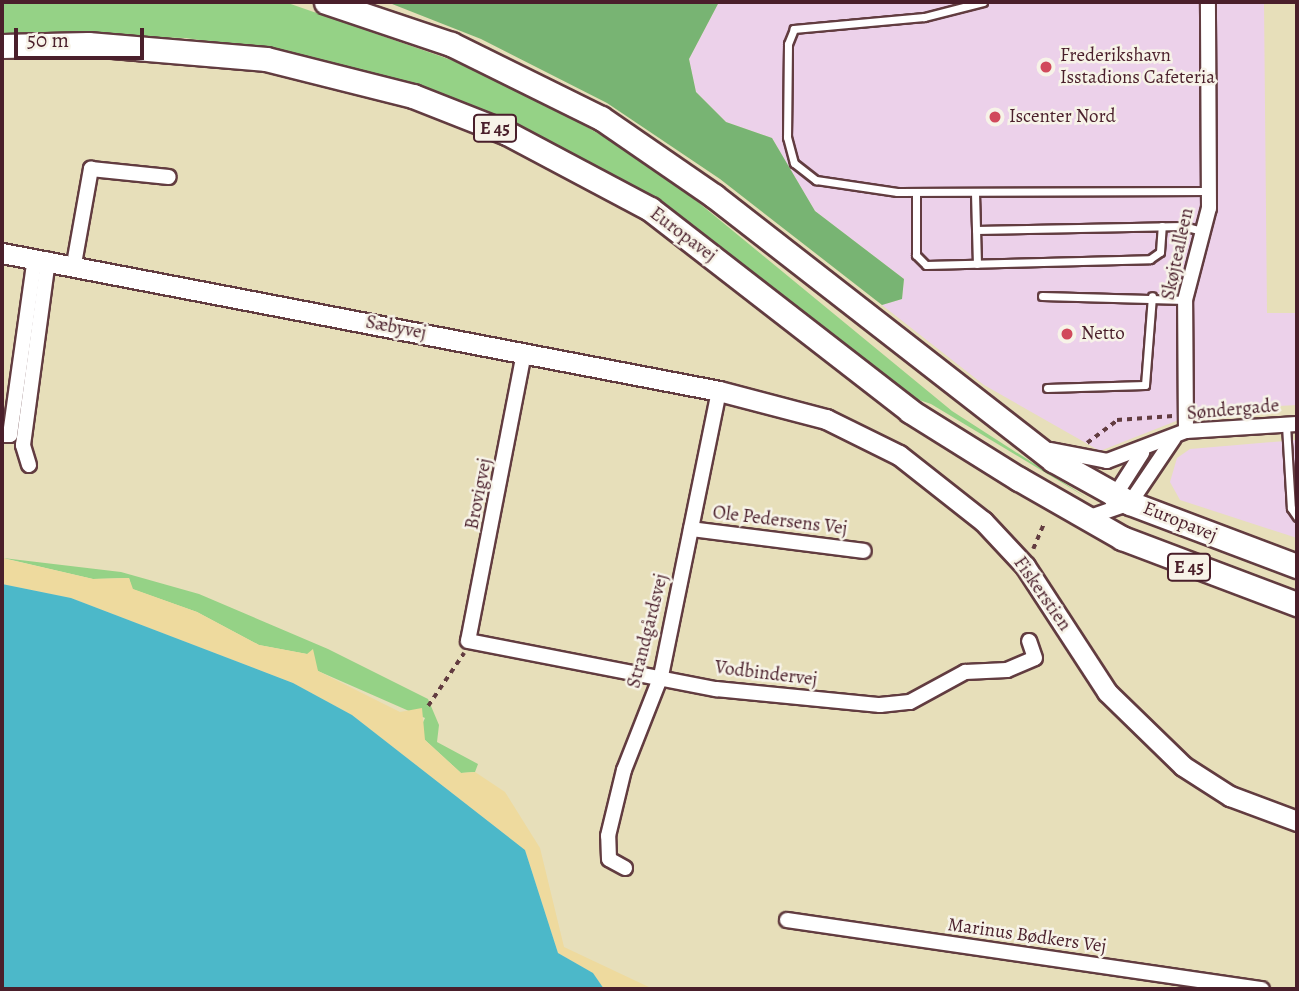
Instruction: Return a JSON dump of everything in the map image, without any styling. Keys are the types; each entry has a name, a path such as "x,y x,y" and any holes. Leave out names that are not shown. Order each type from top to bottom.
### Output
{"main road":[{"name":"Europavej","path":"326,2 451,44 601,118 714,196 1024,440 1118,503 1297,566"},
{"name":"Europavej","path":"2,46 88,44 266,59 413,96 507,133 650,209 910,411 1087,518 1122,538 1297,604"}],"street":[{"name":"Skøjtealleen","path":"1180,435 1185,415 1185,300 1205,232 1209,191 1208,2"},
{"path":"74,264 91,169 169,177"},
{"name":"Sæbyvej","path":"2,254 74,264 719,391"},
{"path":"2,435 10,435 42,259"},
{"path":"29,465 23,445 42,259"},
{"name":"Brovigvej","path":"468,641 524,353"},
{"name":"Strandgårdsvej","path":"625,868 609,859 608,836 624,770 661,676 719,391"},
{"name":"Fiskerstien","path":"719,391 826,419 899,455 948,489 1025,566 1107,692 1143,731 1230,796 1297,821"},
{"name":"Søndergade","path":"1024,440 1096,462 1180,435 1292,424"},
{"name":"Søndergade","path":"1118,503 1180,435"},
{"path":"1087,518 1118,503 1151,445"},
{"path":"1118,503 1122,538"},
{"name":"Ole Pedersens Vej","path":"691,529 864,551"},
{"name":"Vodbindervej","path":"468,641 661,676 716,689 880,705 910,702 965,672 1007,670 1035,658 1029,641"},
{"name":"Marinus Bødkers Vej","path":"787,920 1262,989"}],"lane":[{"path":"984,2 924,17 810,24 789,35 787,136 794,163 834,185 916,194 1209,191"},
{"path":"975,193 977,264"},
{"path":"916,194 919,262 977,264 1150,260 1160,252 1162,226"},
{"path":"976,229 1162,226 1205,232"},
{"path":"1042,296 1152,296 1185,300"},
{"path":"1047,388 1145,386 1152,296"},
{"path":"1292,424 1288,456 1297,517"},
{"path":"1288,456 1297,456"}],"path":[{"path":"1086,444 1117,420 1185,415"},
{"path":"1025,566 1043,525"},
{"path":"428,706 468,641"}],"shaded area":[{"path":"719,2 1264,2 1267,313 1297,313 1297,405 1204,410 1100,451 984,385 882,305 902,299 904,279 815,211 772,138 726,122 696,92 689,59"},
{"path":"1297,440 1297,538 1180,500 1170,482 1177,458 1190,449"}],"green space":[{"path":"2,2 285,2 503,78 654,166 952,411 1089,499 931,404 902,394 694,228 537,134 462,101 313,57 186,38 2,34"},
{"path":"387,2 719,2 689,59 696,92 726,122 772,138 815,211 904,279 902,299 882,305 720,179 607,103 481,39"},
{"path":"3,558 121,572 199,594 328,649 428,699 439,725 437,742 478,764 475,772 461,773 425,740 419,731 425,718 318,671 307,654 259,645 197,612 132,589 129,578 93,579"}],"sand":[{"path":"2,558 93,579 129,578 133,589 197,612 259,645 307,654 313,649 318,671 400,712 422,708 425,740 461,773 475,772 505,792 540,848 564,947 653,989 604,989 593,973 558,953 525,850 352,715 293,683 71,598 2,584"}],"water":[{"path":"2,584 71,598 293,683 352,715 525,850 558,953 593,973 604,989 2,989"}],"place":[{"name":"Frederikshavn Isstadions Cafeteria","path":"1046,67"},
{"name":"Iscenter Nord","path":"995,117"},
{"name":"Netto","path":"1067,334"}]}
